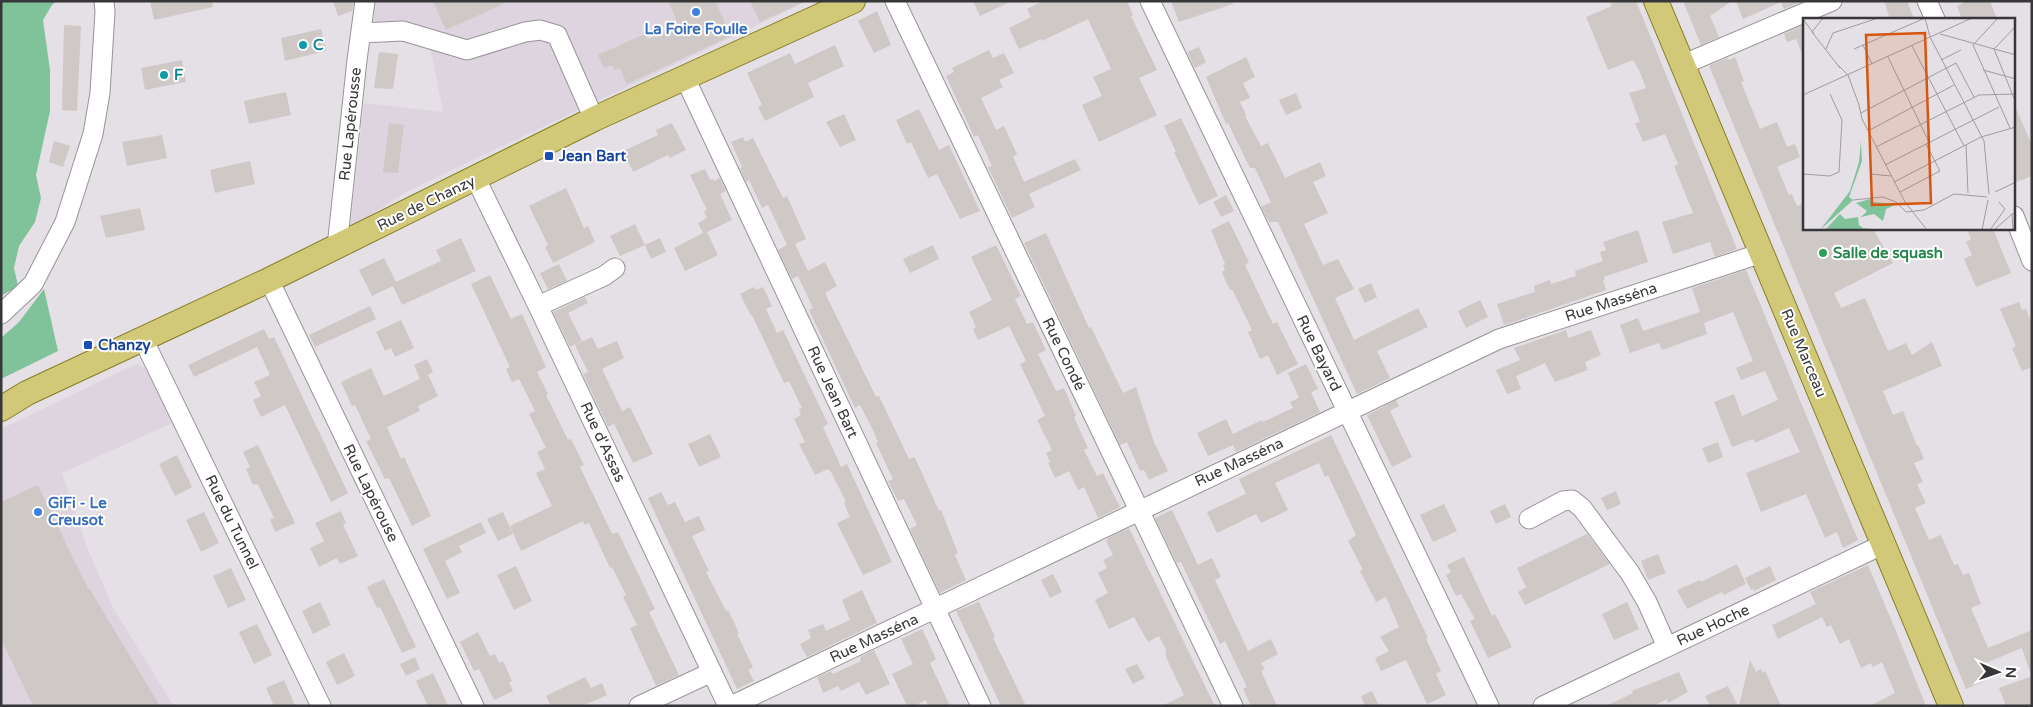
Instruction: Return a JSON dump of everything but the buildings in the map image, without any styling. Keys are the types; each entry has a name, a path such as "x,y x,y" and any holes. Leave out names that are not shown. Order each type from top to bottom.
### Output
{"main road":[{"name":"Rue de Chanzy","path":"1,409 27,393 269,280 594,119 853,1"},
{"name":"Rue Marceau","path":"1656,1 1952,706"}],"street":[{"path":"1,314 33,284 64,222 80,176 93,134 100,93 104,1"},
{"name":"Rue Lapérousse","path":"337,247 366,1"},
{"name":"Rue Condé","path":"895,1 1233,706"},
{"name":"Rue Bayard","path":"1150,1 1489,706"},
{"path":"1682,66 1832,1"},
{"path":"1927,1 1935,18"},
{"path":"361,33 403,31 467,50 525,32 540,30 557,35 594,119"},
{"name":"Rue Jean Bart","path":"685,78 981,706"},
{"name":"Rue d'Assas","path":"476,179 729,706"},
{"path":"2016,221 2032,261"},
{"name":"Rue Masséna","path":"729,706 1499,339 1762,253"},
{"path":"538,306 604,276 615,268"},
{"name":"Rue Lapérouse","path":"269,280 474,706"},
{"name":"Rue du Tunnel","path":"143,339 321,706"},
{"path":"1529,519 1563,501 1572,500 1582,508 1630,573 1667,647"},
{"name":"Rue Hoche","path":"1543,706 1884,544"},
{"path":"639,706 712,672"}],"shaded area":[{"path":"376,1 808,1 406,192 350,228 364,103 443,112 429,42 372,32"},
{"name":"GiFi - Le Creusot","path":"136,364 152,372 172,423 62,473 89,552 113,608 174,706 1,706 1,429"}],"green space":[{"path":"1,1 57,1 52,5 43,20 50,70 50,111 36,175 41,198 35,222 19,246 14,268 18,286 1,296"},
{"path":"44,289 58,351 1,379 1,338 19,322"}],"place":[{"name":"La Foire Foulle","path":"696,12"},
{"name":"C","path":"303,45"},
{"name":"F","path":"164,75"},
{"name":"Jean Bart","path":"549,156"},
{"name":"Salle de squash","path":"1823,253"},
{"name":"Chanzy","path":"88,345"},
{"name":"GiFi - Le Creusot","path":"38,512"}]}
